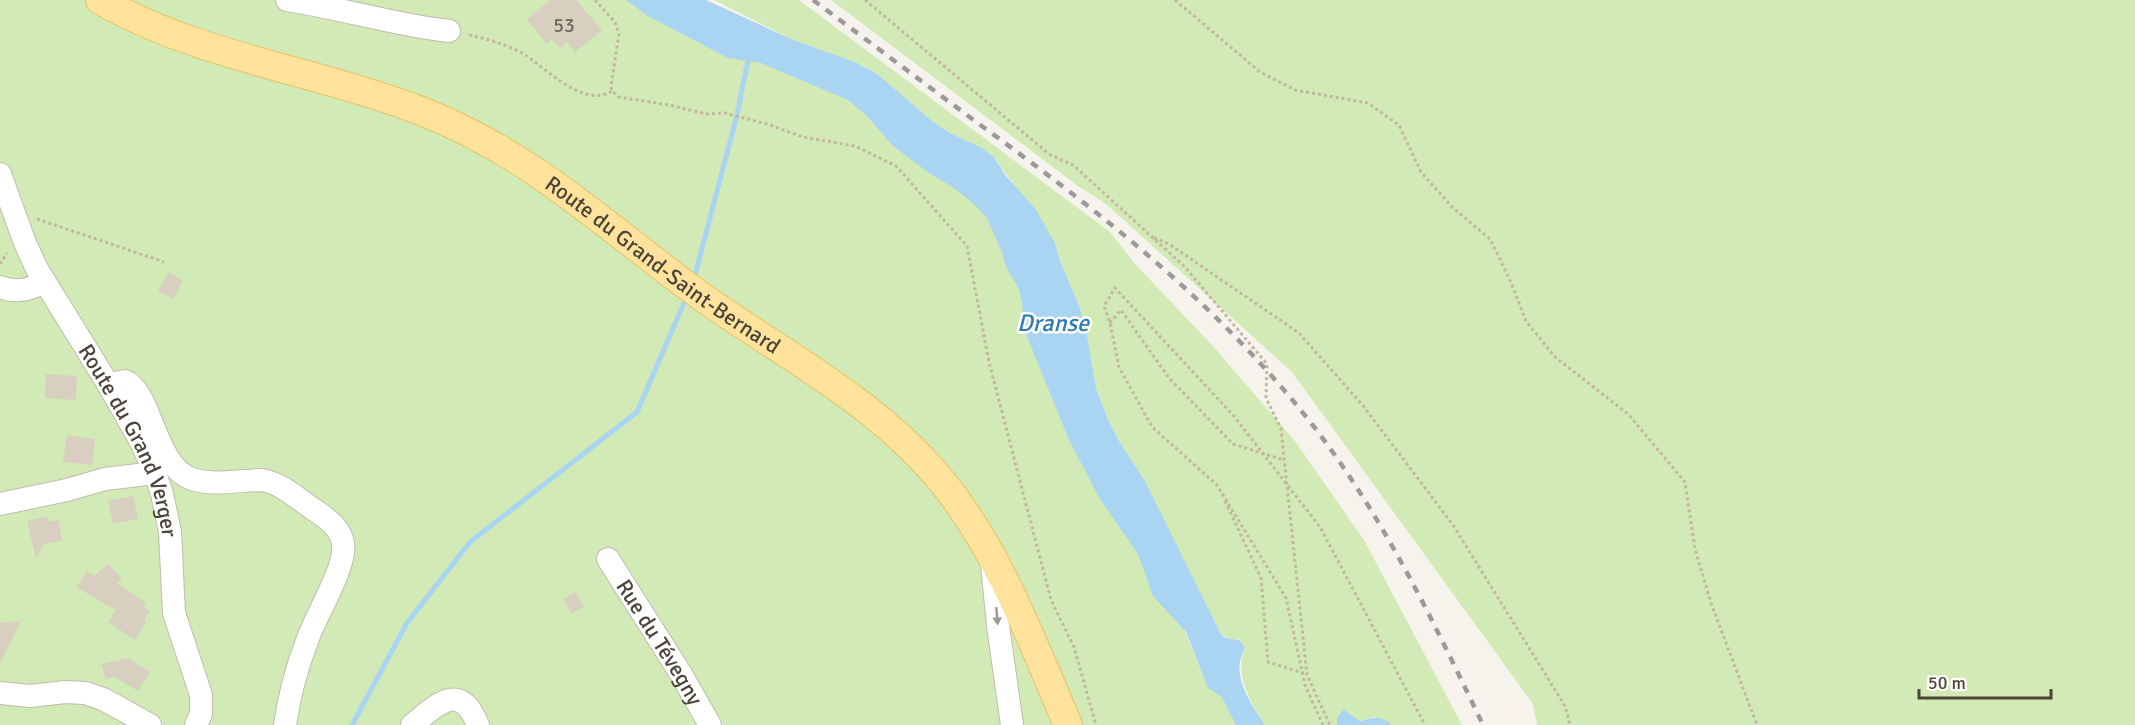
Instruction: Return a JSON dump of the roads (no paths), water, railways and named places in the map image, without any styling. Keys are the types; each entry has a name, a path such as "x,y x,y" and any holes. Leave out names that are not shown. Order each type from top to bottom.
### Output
{"main road":[{"name":"Route du Grand-Saint-Bernard","path":"99,0 142,23 202,45 358,90 450,123 510,154 536,171 708,301 846,394 902,438 950,491 992,558 1068,725"}],"street":[{"path":"287,0 320,5 375,20 448,31"},
{"path":"320,5 343,0"},
{"name":"Route du Grand Verger","path":"0,174 31,257 44,282 108,384 140,440 155,473 170,532 172,588 176,618 201,695 201,714 196,725"},
{"path":"0,287 8,290 22,290 44,282"},
{"path":"108,384 125,381 136,389 170,460 175,468 185,476 204,481 270,481 328,520 340,534 343,550 339,565 307,639 298,666 285,725"},
{"path":"0,504 67,490 105,478 155,473"},
{"path":"992,558 998,626 1012,725"},
{"name":"Rue du Tévegny","path":"608,559 681,674 710,725"},
{"path":"0,693 30,696 65,692 85,693 103,699 150,725"},
{"path":"412,725 437,705 451,698 461,700 475,716 478,725"}],"water":[{"name":"Dranse","path":"626,0 706,0 791,39 857,63 877,74 932,121 994,157 1006,176 1036,210 1055,243 1061,264 1079,305 1087,335 1096,388 1107,417 1119,441 1145,481 1221,634 1240,641 1245,648 1239,670 1243,687 1265,725 1236,725 1222,697 1208,688 1186,632 1153,596 1138,554 1100,499 1069,440 1024,329 1022,302 1018,287 1006,267 987,218 954,188 929,173 892,145 867,116 848,100 761,63 728,58 648,16"},
{"path":"1344,710 1360,721 1373,718 1391,725 1337,725 1338,716"}],"waterway":[{"path":"694,279 737,115 749,55"},
{"path":"352,725 407,623 470,542 637,412 687,296"}],"railway":[{"path":"813,0 1018,152 1100,216 1179,283 1254,356 1319,433 1372,512 1419,596 1483,725"}]}
